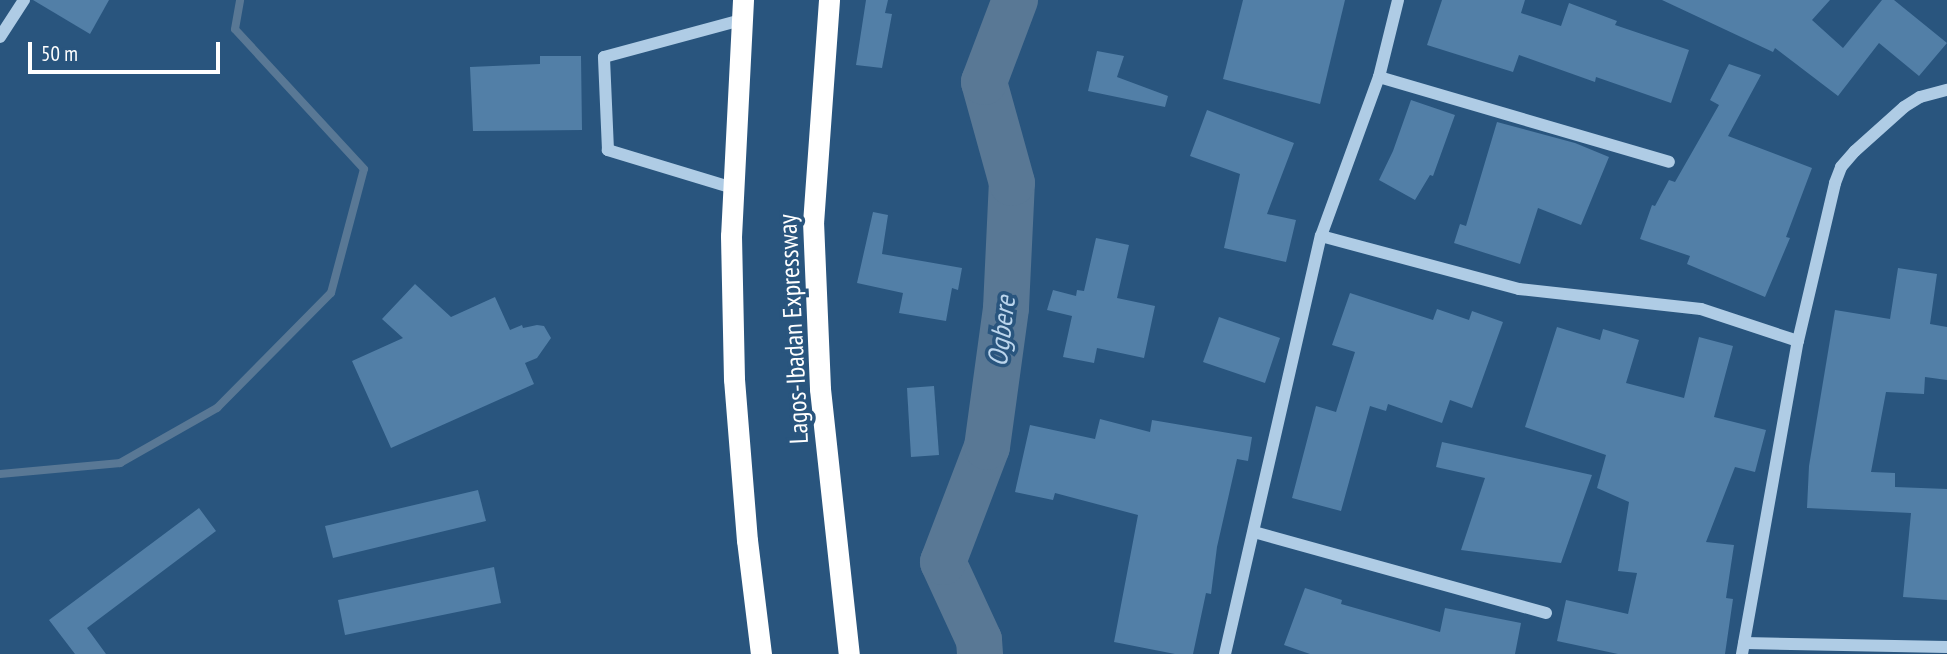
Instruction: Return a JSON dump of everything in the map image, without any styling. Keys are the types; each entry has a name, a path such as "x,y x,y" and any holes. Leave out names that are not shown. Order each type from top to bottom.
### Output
{"highway":[{"name":"Lagos-Ibadan Expressway","path":"829,0 814,221 820,389 849,654"},
{"path":"742,10 730,236 734,379 747,540 761,654"}],"street":[{"path":"0,37 24,0"},
{"path":"1225,654 1321,236 1379,77 1398,0"},
{"path":"733,188 608,150 604,57 742,10"},
{"path":"1379,77 1669,162"},
{"path":"1947,90 1920,97 1904,107 1855,151 1841,167 1835,183 1798,341 1743,649 1947,647"},
{"path":"1321,236 1519,289 1701,309 1798,341"},
{"path":"1254,533 1546,613"}],"building":[{"path":"33,0 109,0 90,34"},
{"path":"866,0 888,0 885,13 892,14 882,68 856,65"},
{"path":"1243,0 1345,0 1320,104 1223,79"},
{"path":"1442,0 1525,0 1521,13 1561,26 1569,3 1617,21 1615,25 1689,50 1671,103 1596,77 1595,82 1519,55 1513,72 1427,45"},
{"path":"1662,0 1830,0 1812,20 1843,48 1882,0 1894,0 1947,43 1919,76 1879,43 1838,96 1775,48 1773,52"},
{"path":"1097,51 1124,56 1117,77 1168,96 1165,107 1088,91"},
{"path":"540,56 581,56 582,130 473,131 470,67 540,64"},
{"path":"1729,64 1761,75 1728,136 1812,168 1786,237 1790,238 1765,297 1687,264 1690,256 1640,239 1652,205 1655,206 1669,180 1675,182 1719,105 1710,100"},
{"path":"1411,100 1455,115 1433,176 1430,175 1415,200 1379,180 1393,151"},
{"path":"1207,110 1294,143 1267,214 1296,220 1286,262 1224,248 1240,174 1190,156"},
{"path":"1497,122 1575,143 1609,157 1581,225 1538,208 1520,264 1454,243 1460,224 1466,226"},
{"path":"873,212 888,215 882,254 962,268 958,290 952,288 946,321 899,313 903,293 857,283"},
{"path":"1096,238 1129,245 1117,298 1155,306 1144,358 1097,348 1094,363 1063,357 1072,316 1047,310 1053,290 1076,296 1077,290 1084,291"},
{"path":"1898,268 1937,274 1930,324 1947,327 1947,380 1925,377 1924,394 1886,392 1871,472 1895,473 1895,487 1947,489 1947,600 1903,597 1911,513 1807,508 1809,466 1835,310 1890,319"},
{"path":"415,284 451,317 495,297 510,330 522,325 523,328 544,326 551,338 537,358 525,363 534,384 391,448 352,361 403,338 382,319"},
{"path":"1350,293 1433,320 1437,309 1469,320 1472,311 1503,322 1472,408 1450,400 1442,423 1388,404 1386,411 1370,406 1341,511 1292,498 1316,406 1336,412 1355,352 1332,345"},
{"path":"1219,317 1280,338 1265,383 1203,362"},
{"path":"1557,327 1600,340 1603,329 1639,340 1626,383 1684,398 1699,337 1733,346 1714,417 1766,430 1755,472 1735,467 1706,542 1734,545 1726,598 1733,599 1725,654 1618,654 1557,641 1566,600 1628,614 1637,573 1618,571 1629,502 1597,488 1606,455 1525,427"},
{"path":"934,386 939,455 911,457 907,388"},
{"path":"1100,419 1150,432 1152,420 1252,437 1248,461 1237,459 1217,547 1211,594 1206,593 1193,654 1175,654 1114,642 1138,515 1055,493 1053,500 1015,492 1030,425 1095,439"},
{"path":"1442,442 1592,475 1561,563 1461,550 1485,478 1436,467"},
{"path":"478,490 486,521 333,558 325,526"},
{"path":"199,508 216,531 87,628 106,654 75,654 49,620"},
{"path":"494,567 501,603 345,635 338,600"},
{"path":"1305,588 1342,600 1341,604 1440,632 1445,608 1521,623 1515,654 1310,654 1284,645"}],"waterway":[{"path":"0,474 120,463 217,408 331,293 364,169 235,29 240,0"},
{"name":"Ogbere","path":"980,654 979,640 943,562 987,447 1006,308 1012,183 984,82 1015,0"}]}
